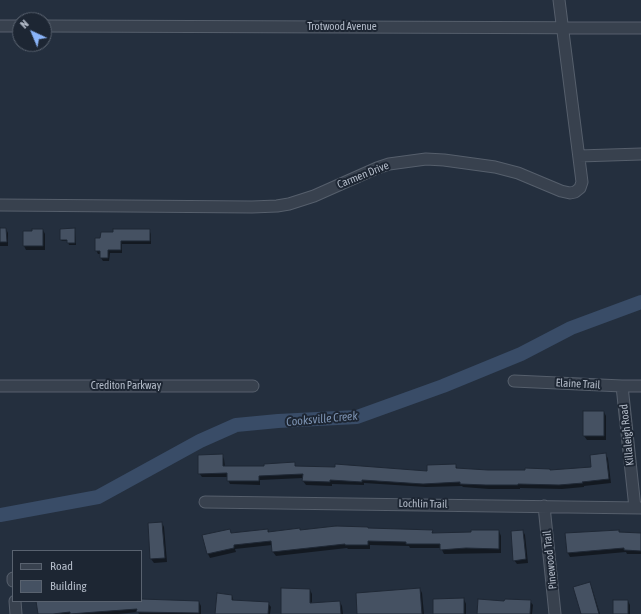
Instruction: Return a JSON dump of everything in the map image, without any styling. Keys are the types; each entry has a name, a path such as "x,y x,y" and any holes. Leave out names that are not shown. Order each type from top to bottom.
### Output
{"street":[{"name":"Carmen Drive","path":"0,205 277,206 289,204 314,196 389,164 426,159 450,160 494,167 518,173 561,191 570,193 578,190 582,185 559,0"},
{"path":"0,26 12,26"},
{"name":"Trotwood Avenue","path":"52,26 641,28"},
{"path":"579,156 641,154"},
{"name":"Elaine Trail","path":"514,381 641,386"},
{"name":"Crediton Parkway","path":"0,386 253,386"},
{"name":"Killaleigh Road","path":"622,386 638,508"},
{"name":"Lochlin Trail","path":"205,502 638,508"},
{"name":"Pinewood Trail","path":"544,506 555,614"},
{"path":"15,602 16,614"}],"building":[{"path":"0,228 6,228 7,242 0,242"},
{"path":"75,228 75,243 67,243 67,240 60,240 60,229"},
{"path":"32,229 43,229 43,246 23,246 23,231 32,231"},
{"path":"113,229 150,229 150,241 121,241 121,250 108,250 108,258 100,258 100,251 95,251 95,238 100,238 101,232 113,232"},
{"path":"583,411 604,411 604,436 583,436"},
{"path":"606,453 609,479 559,485 486,485 460,484 460,482 423,484 362,480 362,482 330,480 330,482 302,481 303,474 259,476 259,481 227,481 227,473 198,474 198,455 223,454 223,466 264,466 264,464 295,462 295,466 335,467 335,464 427,471 427,465 456,464 456,468 488,470 525,470 525,468 550,470 591,467 590,455"},
{"path":"162,522 165,558 150,559 148,523"},
{"path":"336,526 433,530 432,533 471,532 471,530 499,530 499,549 466,548 440,550 440,544 406,544 406,542 368,541 368,545 345,544 272,552 271,541 234,545 234,548 207,554 202,535 230,529 231,533 268,529 268,532"},
{"path":"523,530 526,559 513,561 511,531"},
{"path":"619,530 619,532 641,533 641,551 624,550 624,548 567,553 565,533"},
{"path":"590,582 599,614 581,614 573,587"},
{"path":"281,588 310,589 310,603 340,601 341,614 281,614"},
{"path":"420,588 422,614 357,614 356,593"},
{"path":"217,593 232,595 232,600 269,602 268,614 215,614"},
{"path":"464,598 464,614 433,614 433,599"},
{"path":"142,599 199,601 199,613 136,612 137,609 70,614 70,612 38,614 36,602 142,602"},
{"path":"478,599 504,601 505,599 531,600 530,614 477,614"},
{"path":"613,600 628,600 628,614 613,614"}],"waterway":[{"name":"Cooksville Creek","path":"0,515 98,497 200,441 236,425 278,421 357,417 443,386 521,354 571,328 641,302"}]}
